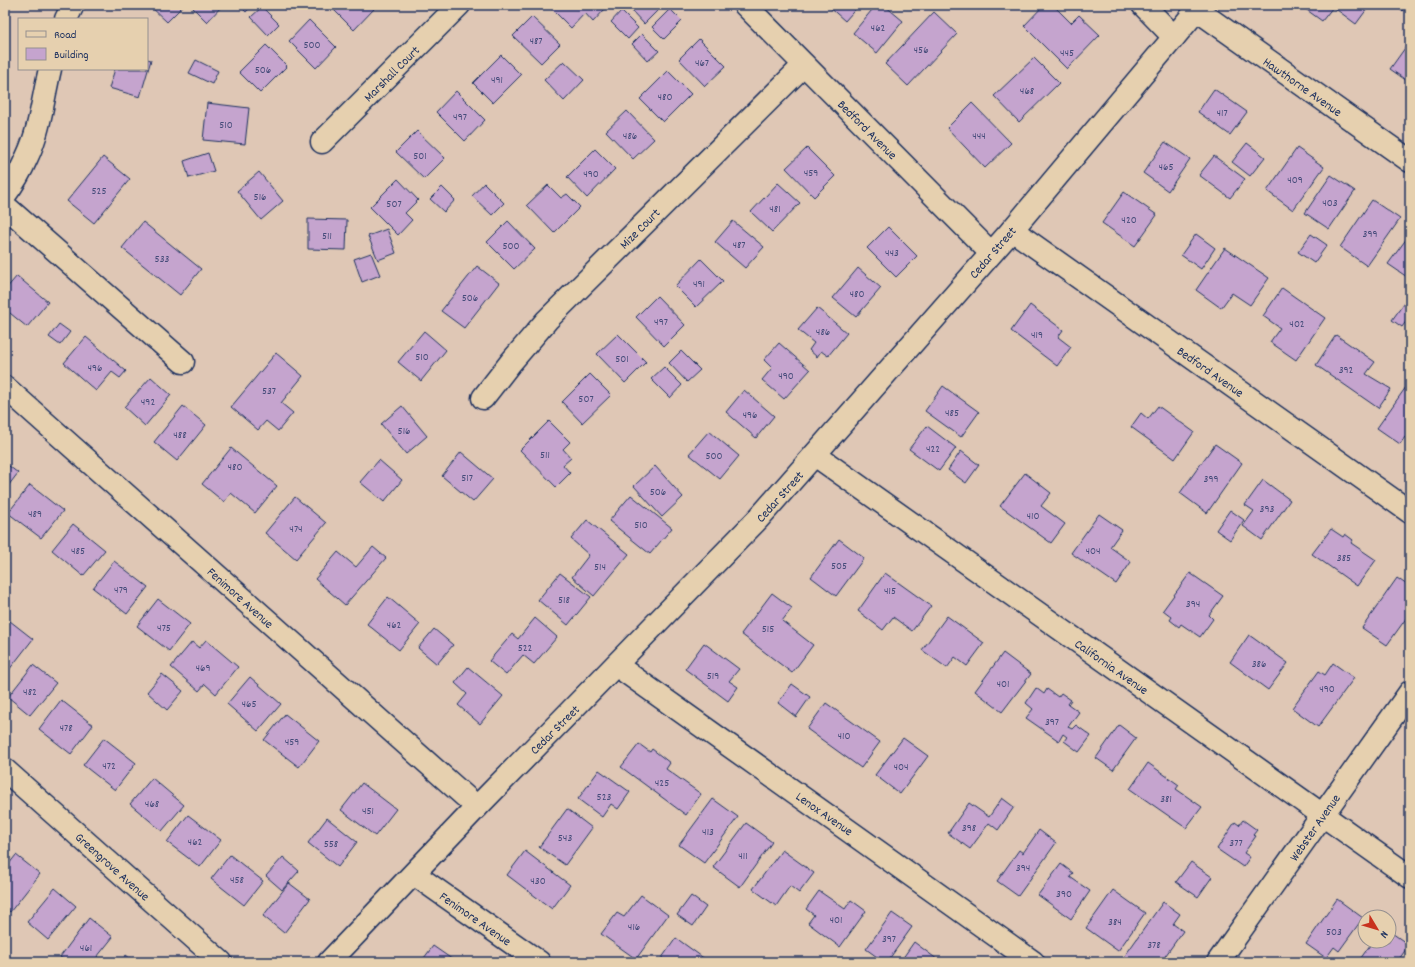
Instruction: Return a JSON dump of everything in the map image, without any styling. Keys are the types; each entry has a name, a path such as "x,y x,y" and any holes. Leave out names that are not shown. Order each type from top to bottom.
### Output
{"street":[{"path":"66,18 73,5"},
{"name":"Marshall Court","path":"322,142 459,5"},
{"name":"Bedford Avenue","path":"745,5 991,253"},
{"path":"1143,5 1174,37"},
{"name":"Cedar Street","path":"329,962 477,806 758,519 1012,230 1199,8"},
{"name":"Hawthorne Avenue","path":"1199,8 1410,161"},
{"name":"Mize Court","path":"483,398 547,320 804,64"},
{"path":"5,195 16,179 28,156 37,129 50,70"},
{"path":"5,206 183,362"},
{"name":"Bedford Avenue","path":"1012,230 1410,512"},
{"name":"Fenimore Avenue","path":"5,387 477,806"},
{"name":"California Avenue","path":"815,455 1410,877"},
{"name":"Lenox Avenue","path":"616,665 1034,962"},
{"name":"Webster Avenue","path":"1218,962 1410,692"},
{"name":"Greengrove Avenue","path":"5,770 221,962"},
{"name":"Fenimore Avenue","path":"414,874 539,962"}],"building":[{"path":"149,5 184,5 167,22"},
{"path":"196,5 223,5 207,22 193,8"},
{"path":"239,5 252,5 246,12"},
{"path":"329,5 369,5 374,9 354,30"},
{"path":"601,5 605,9 593,22 585,13 571,28 549,6"},
{"path":"638,5 662,6 644,24 632,11"},
{"path":"827,5 859,5 845,21"},
{"path":"876,5 884,5 903,21 877,53 853,33"},
{"path":"1044,5 1053,5 1071,23 1079,15 1100,35 1067,69 1024,26"},
{"path":"1300,5 1370,5 1356,24 1333,7 1322,21"},
{"path":"1394,5 1406,5 1402,11"},
{"path":"262,7 279,24 268,35 251,17"},
{"path":"670,9 682,21 664,39 652,27"},
{"path":"621,11 638,28 628,39 611,22"},
{"path":"934,12 957,34 908,86 885,64"},
{"path":"532,17 560,44 541,63 513,36"},
{"path":"309,20 336,47 316,68 289,41"},
{"path":"642,34 659,51 648,61 632,44"},
{"path":"699,39 726,66 705,86 679,59"},
{"path":"266,45 287,66 260,93 239,72"},
{"path":"1405,48 1410,51 1410,83 1390,69"},
{"path":"501,55 521,75 493,103 473,83"},
{"path":"1034,58 1059,83 1019,122 994,96"},
{"path":"148,59 151,60 140,97 109,88 115,70 148,70"},
{"path":"196,60 218,71 212,84 189,73"},
{"path":"564,61 584,80 564,101 544,80"},
{"path":"668,71 691,94 663,122 640,99"},
{"path":"1214,89 1247,112 1230,135 1198,112"},
{"path":"456,91 485,120 465,141 436,112"},
{"path":"207,103 249,108 245,144 203,140"},
{"path":"972,103 1011,143 985,168 947,128"},
{"path":"627,111 654,139 633,159 606,131"},
{"path":"417,131 445,158 424,179 396,152"},
{"path":"1165,142 1190,159 1168,191 1143,173"},
{"path":"1247,143 1265,157 1250,176 1232,162"},
{"path":"807,148 835,176 814,197 786,168"},
{"path":"1297,148 1324,167 1293,210 1267,191"},
{"path":"595,149 615,169 587,198 567,177"},
{"path":"208,153 214,171 189,178 184,161"},
{"path":"1214,156 1245,179 1230,198 1199,175"},
{"path":"103,157 130,179 94,223 67,201"},
{"path":"259,172 283,201 261,220 237,191"},
{"path":"1331,175 1355,191 1329,229 1305,213"},
{"path":"398,179 418,200 405,213 412,220 398,235 370,207"},
{"path":"484,183 504,203 492,215 472,196"},
{"path":"778,183 800,203 772,232 751,212"},
{"path":"548,185 561,198 567,194 580,207 554,233 527,205"},
{"path":"442,187 455,200 444,212 430,199"},
{"path":"1124,192 1157,215 1135,246 1102,223"},
{"path":"1372,200 1400,219 1367,266 1340,247"},
{"path":"308,219 347,220 346,250 308,249"},
{"path":"508,221 535,249 514,269 487,242"},
{"path":"733,221 764,247 745,268 715,242"},
{"path":"143,222 201,269 180,295 122,248"},
{"path":"888,227 917,256 896,277 867,248"},
{"path":"387,229 396,253 378,260 368,236"},
{"path":"1196,234 1215,248 1201,269 1181,255"},
{"path":"1311,234 1327,245 1314,263 1298,252"},
{"path":"1410,234 1410,279 1388,264"},
{"path":"1225,248 1269,278 1250,305 1232,293 1221,308 1196,290"},
{"path":"371,253 380,275 362,282 354,259"},
{"path":"701,259 723,281 696,307 675,286"},
{"path":"477,266 499,283 464,328 441,311"},
{"path":"858,268 881,288 856,317 833,298"},
{"path":"17,276 48,302 27,327 5,309 5,290"},
{"path":"1282,288 1325,318 1296,360 1270,342 1280,328 1263,316"},
{"path":"657,296 685,325 664,346 636,317"},
{"path":"1407,299 1410,302 1410,316 1402,327 1392,320"},
{"path":"1030,305 1063,330 1058,337 1071,347 1057,366 1011,331"},
{"path":"817,308 847,333 828,356 821,351 817,357 809,350 814,343 798,330"},
{"path":"59,324 70,332 60,345 49,337"},
{"path":"424,331 446,350 421,381 398,362"},
{"path":"618,334 646,362 625,383 597,354"},
{"path":"1336,335 1375,362 1366,374 1391,389 1378,408 1316,365"},
{"path":"86,337 126,371 120,378 112,372 96,391 64,363"},
{"path":"779,343 810,370 784,399 762,380 772,368 764,360"},
{"path":"681,351 700,370 687,382 669,363"},
{"path":"276,353 303,376 281,403 293,413 278,431 266,421 258,430 231,407"},
{"path":"664,367 682,385 670,398 651,379"},
{"path":"590,374 611,395 582,423 562,402"},
{"path":"151,377 171,395 145,426 124,407"},
{"path":"943,386 979,412 961,437 925,411"},
{"path":"1406,387 1410,389 1410,440 1405,437 1400,444 1377,428"},
{"path":"744,390 774,416 756,438 726,412"},
{"path":"183,406 206,425 177,461 154,442"},
{"path":"402,406 427,436 406,454 381,424"},
{"path":"1158,406 1194,432 1175,459 1131,427 1141,413 1148,419"},
{"path":"549,421 570,442 563,449 571,458 563,465 570,473 556,487 520,450"},
{"path":"927,426 956,448 939,471 909,449"},
{"path":"709,431 739,456 720,479 689,454"},
{"path":"1215,444 1242,463 1207,513 1180,493"},
{"path":"231,448 277,486 255,513 231,493 224,502 202,484"},
{"path":"961,451 979,465 966,483 948,470"},
{"path":"461,452 493,479 473,502 442,476"},
{"path":"379,460 402,480 384,502 360,482"},
{"path":"5,463 18,473 5,490"},
{"path":"655,466 683,497 662,517 634,486"},
{"path":"1025,473 1051,493 1041,506 1065,524 1051,543 1000,506"},
{"path":"1263,480 1290,500 1262,540 1243,526 1254,511 1245,505"},
{"path":"30,485 63,511 41,538 8,513"},
{"path":"631,495 672,528 650,554 609,521"},
{"path":"295,497 326,523 296,559 265,533"},
{"path":"1230,510 1244,520 1230,540 1216,530"},
{"path":"1099,514 1122,530 1110,547 1131,562 1116,584 1071,553"},
{"path":"587,520 629,554 594,596 572,577 589,555 571,539"},
{"path":"73,524 105,550 83,576 52,550"},
{"path":"1331,529 1343,537 1345,534 1353,540 1351,543 1376,560 1357,586 1312,554"},
{"path":"839,539 864,558 836,596 811,577"},
{"path":"373,547 386,558 345,605 315,579 338,552 356,567"},
{"path":"114,561 148,587 127,614 93,588"},
{"path":"560,573 591,597 568,625 538,600"},
{"path":"885,573 931,606 912,631 893,617 883,630 858,611"},
{"path":"1190,573 1223,596 1209,615 1213,619 1200,637 1181,624 1179,627 1170,620 1172,617 1163,610"},
{"path":"1397,578 1410,587 1410,613 1387,645 1362,628"},
{"path":"772,593 792,608 782,621 813,645 792,673 741,634"},
{"path":"388,597 420,624 399,650 367,624"},
{"path":"158,599 190,624 169,651 137,626"},
{"path":"947,616 984,643 967,666 955,657 947,668 922,650"},
{"path":"535,618 557,637 534,664 523,655 506,675 489,661 512,634 518,639"},
{"path":"10,621 33,639 5,675 5,627"},
{"path":"434,629 453,645 437,664 418,648"},
{"path":"1249,635 1288,663 1268,690 1230,662"},
{"path":"206,640 238,667 216,694 205,684 199,691 171,667 192,642 199,648"},
{"path":"704,643 739,669 729,681 738,687 728,701 685,669"},
{"path":"1003,653 1031,674 1002,712 975,691"},
{"path":"1333,663 1354,678 1318,727 1292,708 1319,671 1325,675"},
{"path":"33,665 56,683 30,715 8,697"},
{"path":"468,667 503,696 480,724 458,705 467,694 455,683"},
{"path":"162,674 183,691 167,710 147,692"},
{"path":"250,677 281,704 258,731 227,704"},
{"path":"792,684 810,697 796,717 778,703"},
{"path":"1036,688 1044,694 1047,689 1058,697 1061,693 1071,700 1068,704 1079,712 1068,727 1072,729 1076,725 1091,736 1079,752 1064,741 1067,737 1063,734 1059,741 1026,718 1033,709 1026,703"},
{"path":"61,700 93,725 71,754 39,729"},
{"path":"826,703 880,742 861,768 807,729"},
{"path":"285,714 319,741 299,767 264,740"},
{"path":"1119,725 1136,738 1113,770 1096,758"},
{"path":"104,738 136,763 115,790 83,765"},
{"path":"903,738 928,756 900,794 875,775"},
{"path":"639,744 650,752 652,749 670,763 666,769 701,794 686,815 621,767"},
{"path":"1148,763 1179,785 1176,789 1202,807 1186,828 1130,789"},
{"path":"599,770 630,792 618,809 611,804 602,817 578,799"},
{"path":"152,778 184,805 162,831 130,804"},
{"path":"362,783 396,809 375,836 341,810"},
{"path":"1002,798 1014,807 998,830 989,823 970,849 948,833 969,803 989,817"},
{"path":"713,799 738,817 704,863 679,845"},
{"path":"567,809 592,828 565,865 539,847"},
{"path":"188,815 221,840 200,867 167,842"},
{"path":"327,818 357,842 338,867 308,843"},
{"path":"1243,820 1257,830 1253,835 1256,836 1244,853 1250,857 1243,867 1217,849 1235,822 1239,825"},
{"path":"746,823 772,842 740,887 713,867"},
{"path":"1039,830 1056,843 1018,896 997,881 1019,850 1023,853"},
{"path":"782,850 814,873 799,893 790,886 776,906 753,889"},
{"path":"525,851 570,885 552,909 507,875"},
{"path":"16,855 40,874 10,912 5,907 5,869"},
{"path":"230,855 263,881 244,905 211,879"},
{"path":"283,857 299,871 282,890 266,876"},
{"path":"1191,862 1212,877 1198,897 1176,882"},
{"path":"1061,864 1073,873 1070,877 1090,891 1071,919 1038,895"},
{"path":"289,883 310,899 284,933 263,916"},
{"path":"55,888 76,906 48,940 27,922"},
{"path":"1113,890 1145,913 1118,951 1086,928"},
{"path":"819,891 845,909 851,900 866,911 840,947 808,923 814,915 806,909"},
{"path":"641,895 668,915 636,959 601,934 617,913 624,917"},
{"path":"691,896 706,907 693,926 677,915"},
{"path":"1337,899 1357,914 1357,926 1339,951 1334,947 1326,958 1306,944"},
{"path":"1163,902 1180,914 1173,924 1183,931 1161,962 1131,962 1124,957"},
{"path":"892,913 912,927 887,962 884,962 866,949"},
{"path":"89,918 113,937 93,962 67,962 60,957"},
{"path":"1397,937 1409,945 1397,962 1358,962 1367,949 1397,949"},
{"path":"676,938 709,962 659,962"},
{"path":"914,942 938,960 937,962 900,962"},
{"path":"433,946 456,962 421,962"},
{"path":"126,955 135,962 121,962"}]}
